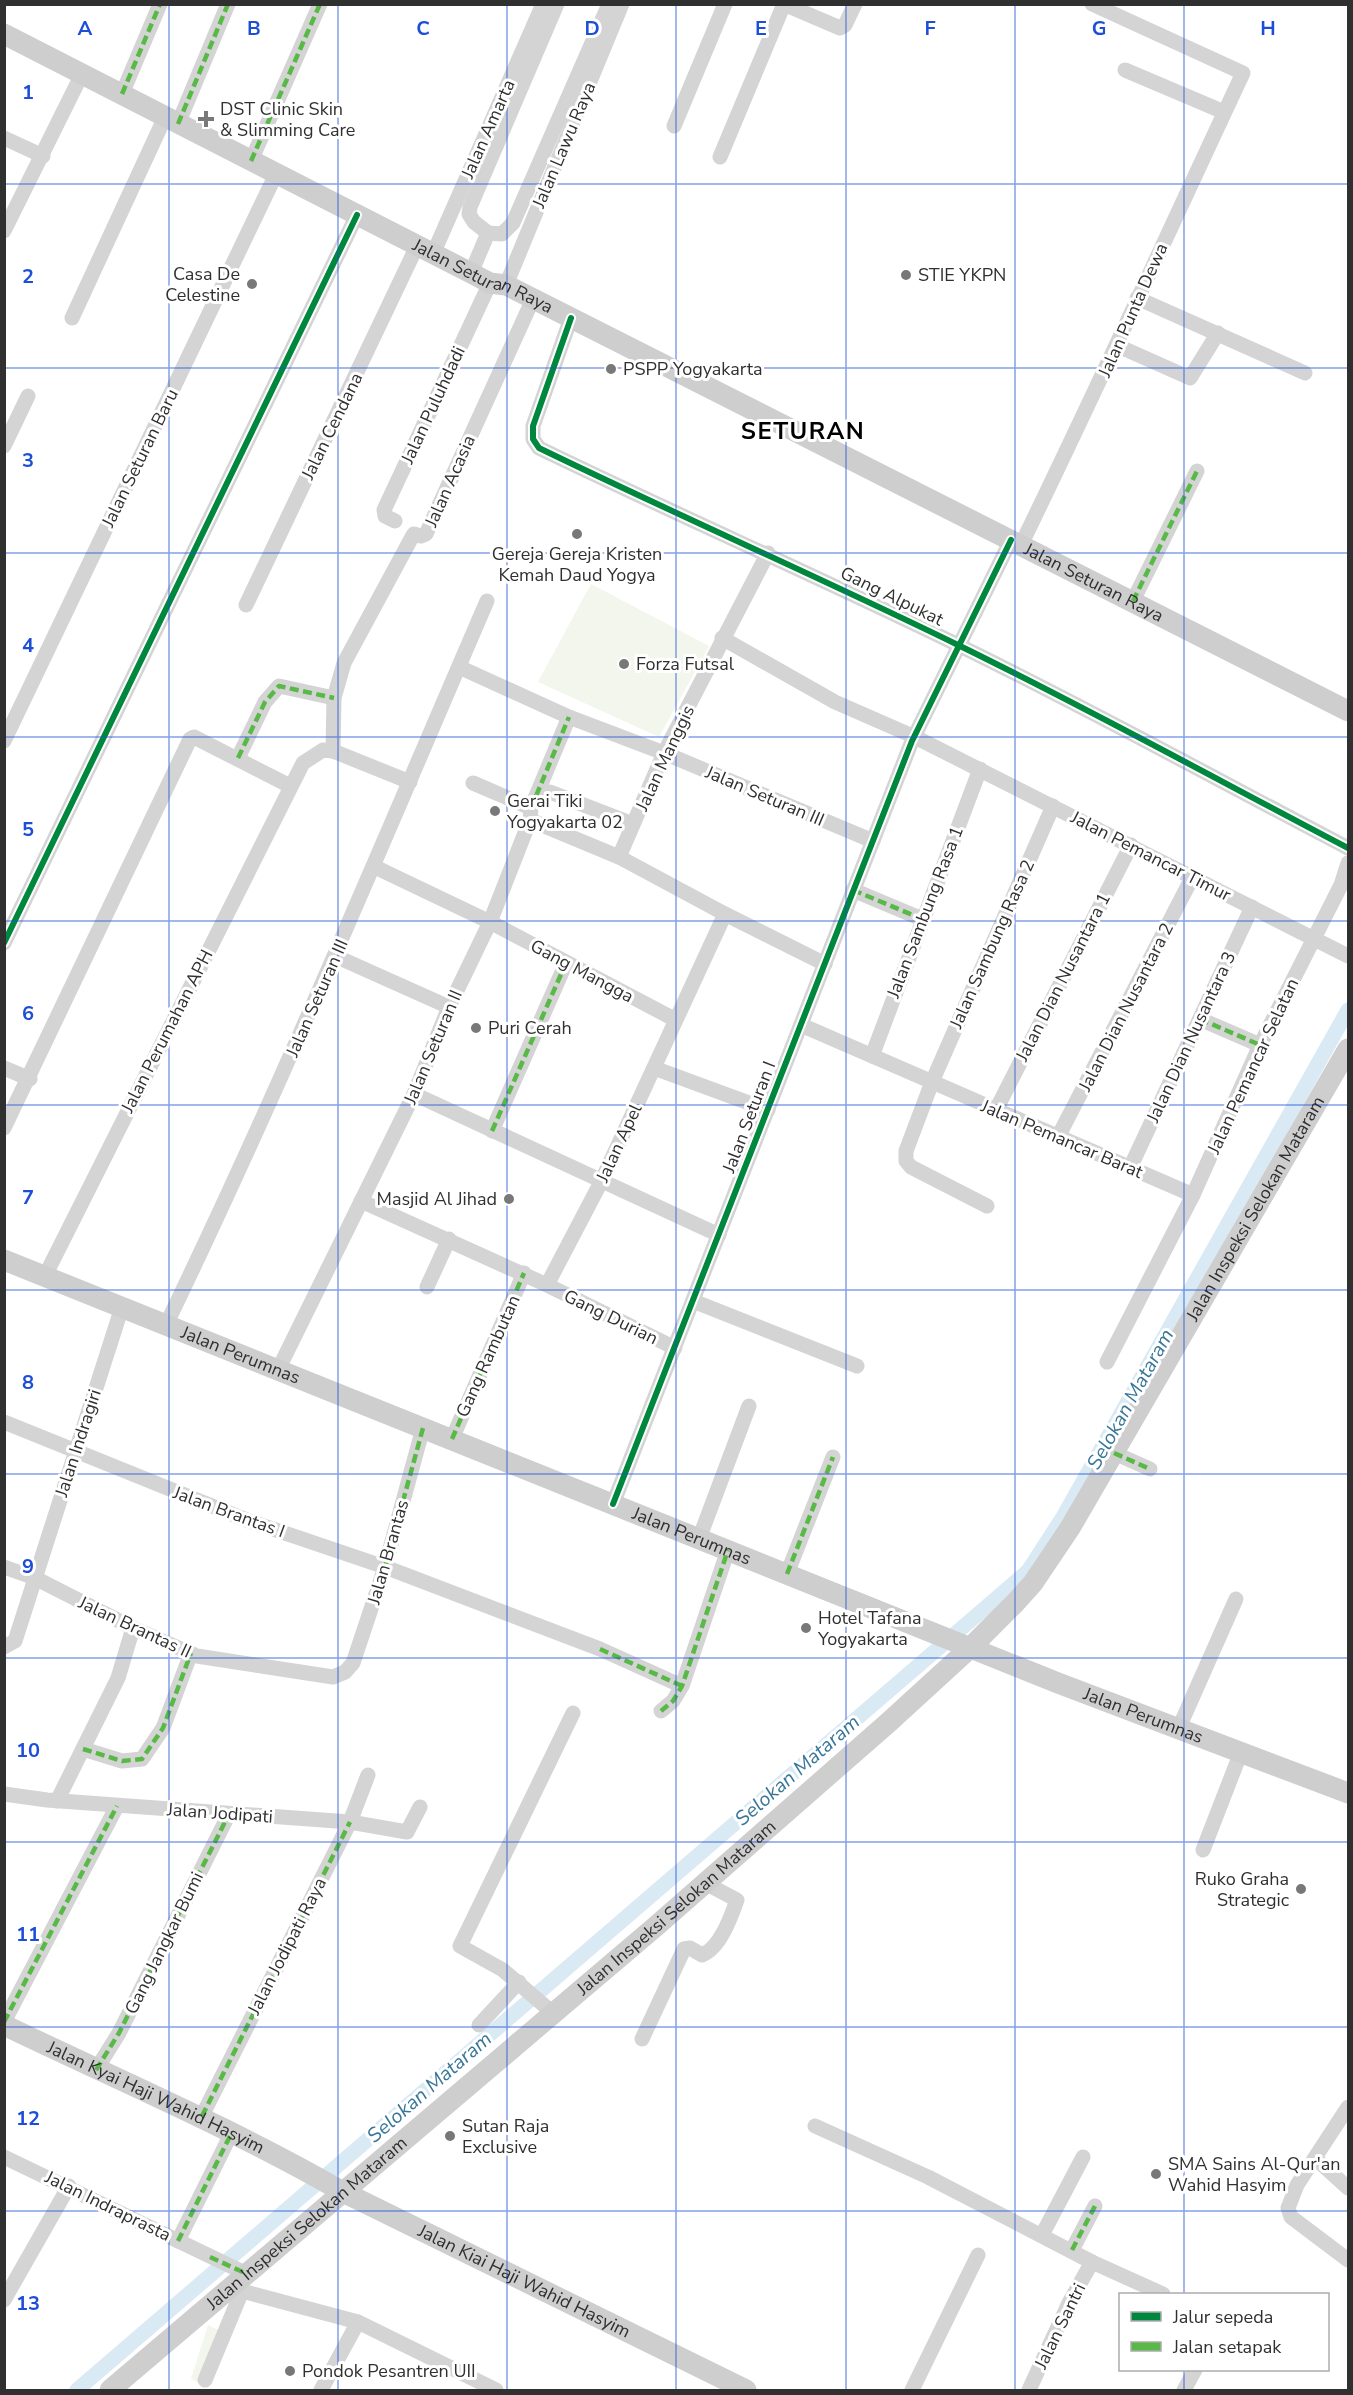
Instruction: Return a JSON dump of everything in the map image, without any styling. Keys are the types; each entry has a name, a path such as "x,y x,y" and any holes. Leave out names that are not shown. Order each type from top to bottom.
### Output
{"main road":[{"name":"Jalan Seturan Raya","path":"4,34 357,216 471,273 533,299 1348,711"},
{"name":"Jalan Inspeksi Selokan Mataram","path":"110,2391 239,2279 337,2189 548,2007 705,1883 963,1645 1034,1583 1070,1528 1348,1049"},
{"name":"Jalan Perumnas","path":"4,1260 963,1645 1178,1730 1348,1793"},
{"name":"Jalan Kyai Haji Wahid Hasyim","path":"4,2024 96,2070 202,2116 308,2171"},
{"name":"Jalan Kiai Haji Wahid Hasyim","path":"308,2171 337,2189 746,2391"}],"street":[{"path":"122,94 160,4"},
{"path":"72,318 228,4"},
{"path":"251,161 320,4"},
{"name":"Jalan Amarta","path":"425,250 543,4"},
{"path":"557,4 470,207 468,214 488,233 502,234 513,223 609,4"},
{"name":"Jalan Lawu Raya","path":"498,284 622,4"},
{"path":"674,126 725,4"},
{"path":"720,157 784,5 840,28 845,25 855,4"},
{"name":"Jalan Punta Dewa","path":"1016,543 1118,346 1137,298 1243,73 1092,4"},
{"path":"1125,70 1224,112"},
{"path":"4,231 82,74"},
{"path":"4,138 43,156"},
{"name":"Jalan Seturan Baru","path":"4,741 276,174"},
{"path":"4,943 357,216"},
{"path":"471,273 488,233"},
{"name":"Jalan Cendana","path":"246,605 425,250"},
{"name":"Jalan Puluhdadi","path":"395,521 385,516 384,510 498,284"},
{"path":"1137,298 1305,373"},
{"name":"Jalan Acasia","path":"333,751 334,698 344,663 412,537 414,534 421,536 426,534 533,299"},
{"name":"Gang Alpukat","path":"571,318 533,426 533,439 538,448 636,495 768,553 960,646 1348,848"},
{"path":"1118,346 1190,378 1218,333"},
{"path":"4,446 28,396"},
{"path":"1132,601 1197,471"},
{"path":"914,739 960,646 1016,543"},
{"name":"Jalan Manggis","path":"619,857 664,753 768,553"},
{"name":"Jalan Seturan III","path":"166,1325 266,1114 375,867 487,602"},
{"name":"Jalan Pemancar Timur","path":"722,638 835,702 980,769 1348,956"},
{"name":"Jalan Seturan III","path":"459,667 569,717 664,753 873,841"},
{"path":"238,758 265,702 279,686 334,698"},
{"name":"Jalan Seturan II","path":"278,1370 414,1094 449,1007 490,922 569,717"},
{"path":"4,1128 30,1079 187,743 194,737 290,786"},
{"name":"Jalan Seturan I","path":"613,1504 914,739"},
{"name":"Jalan Perumahan APH","path":"45,1276 290,786 303,763 323,750 333,751"},
{"path":"333,751 410,782"},
{"name":"Jalan Sambung Rasa 1","path":"872,1056 980,769"},
{"path":"473,783 825,964"},
{"path":"550,792 633,824"},
{"name":"Jalan Sambung Rasa 2","path":"932,1082 1053,806"},
{"name":"Jalan Dian Nusantara 1","path":"996,1110 1131,845"},
{"path":"1315,938 1341,885 1348,863"},
{"name":"Gang Mangga","path":"375,867 490,922 674,1019"},
{"name":"Jalan Dian Nusantara 2","path":"1058,1137 1193,876"},
{"path":"853,890 922,919"},
{"name":"Jalan Dian Nusantara 3","path":"1130,1168 1252,907"},
{"name":"Jalan Apel","path":"547,1285 601,1182 674,1019 725,914"},
{"name":"Jalan Pemancar Selatan","path":"1107,1362 1193,1195 1260,1046 1315,938"},
{"path":"335,956 449,1007"},
{"path":"492,1131 566,963"},
{"path":"1200,1019 1260,1046"},
{"name":"Jalan Pemancar Barat","path":"801,1025 1193,1195"},
{"path":"4,1068 30,1079"},
{"path":"654,1068 768,1110"},
{"path":"932,1082 906,1151 906,1161 911,1167 987,1206"},
{"path":"414,1094 719,1235"},
{"path":"361,1201 547,1285"},
{"path":"427,1287 449,1239"},
{"name":"Gang Rambutan","path":"452,1439 524,1273"},
{"name":"Gang Durian","path":"547,1285 675,1348"},
{"path":"693,1301 856,1366"},
{"name":"Jalan Indragiri","path":"4,1647 15,1641 122,1307"},
{"path":"699,1539 749,1406"},
{"name":"Jalan Brantas I","path":"4,1422 249,1521 385,1567 600,1649 682,1686"},
{"name":"Jalan Brantas","path":"345,1672 353,1663 385,1567 423,1428"},
{"path":"1114,1453 1150,1468"},
{"path":"787,1574 833,1457"},
{"path":"661,1711 673,1701 682,1686 728,1550"},
{"name":"Jalan Brantas II","path":"4,1567 35,1578 133,1628 191,1653 333,1677 345,1672"},
{"path":"1178,1730 1236,1599"},
{"path":"57,1801 118,1678 133,1628"},
{"path":"83,1749 122,1761 142,1759 163,1728 191,1653"},
{"path":"548,2007 522,1984 460,1946 573,1713"},
{"path":"1203,1850 1240,1752"},
{"name":"Jalan Jodipati Raya","path":"202,2116 350,1821 368,1775"},
{"name":"Jalan Jodipati","path":"4,1794 117,1806 350,1821 407,1832 420,1807"},
{"path":"4,2024 117,1806"},
{"name":"Gang Jangkar Bumi","path":"96,2070 119,2033 229,1814"},
{"path":"642,2039 684,1949 690,1948 702,1955 708,1953 729,1922 737,1900 705,1883"},
{"path":"479,2025 522,1984"},
{"path":"1348,2107 1297,2185 1289,2203 1288,2213 1348,2258"},
{"path":"815,2126 928,2177 1092,2262 1159,2293"},
{"path":"178,2241 232,2132"},
{"name":"Jalan Indraprasta","path":"4,2157 69,2186 210,2257 239,2279 358,2322 486,2389"},
{"path":"1042,2235 1083,2157"},
{"path":"1316,2159 1348,2188"},
{"path":"4,2300 69,2186"},
{"path":"1072,2250 1095,2206"},
{"path":"912,2391 978,2255"},
{"name":"Jalan Santri","path":"1029,2391 1069,2302 1092,2262"},
{"path":"206,2380 239,2279"},
{"path":"321,2391 358,2322"},
{"path":"1184,2391 1194,2371"}],"shaded area":[{"name":"Forza Futsal","path":"591,584 709,646 659,737 538,682"},
{"path":"208,2325 227,2334 209,2387 191,2379"}],"waterway":[{"name":"Selokan Mataram","path":"77,2390 1028,1571 1063,1517 1348,1010"}],"marked path":[{"path":"122,94 160,4"},
{"path":"178,124 228,4"},
{"path":"251,161 320,4"},
{"path":"1133,601 1197,471"},
{"path":"238,758 265,702 279,686 334,698"},
{"path":"531,808 569,717"},
{"path":"853,890 922,919"},
{"path":"492,1131 566,963"},
{"path":"1200,1019 1260,1045"},
{"path":"452,1439 524,1273"},
{"path":"385,1567 423,1428"},
{"path":"1114,1453 1150,1469"},
{"path":"787,1574 833,1457"},
{"path":"661,1711 673,1701 682,1686 728,1550"},
{"path":"600,1649 682,1686"},
{"path":"83,1749 122,1761 142,1759 163,1728 191,1653"},
{"path":"4,2022 117,1806"},
{"path":"96,2070 119,2033 229,1814"},
{"path":"202,2116 350,1822"},
{"path":"178,2241 232,2132"},
{"path":"1072,2250 1095,2206"},
{"path":"210,2257 247,2274"}],"cycle path":[{"path":"4,943 357,215"},
{"path":"571,318 533,426 533,439 539,448 1007,669 1348,848"},
{"path":"613,1504 912,741 1011,540"}],"place":[{"name":"DST Clinic Skin & Slimming Care","path":"206,119"},
{"name":"STIE YKPN","path":"906,275"},
{"name":"Casa De Celestine","path":"252,284"},
{"name":"PSPP Yogyakarta","path":"611,369"},
{"name":"Gereja Gereja Kristen Kemah Daud Yogya","path":"577,534"},
{"name":"Forza Futsal","path":"624,664"},
{"name":"Gerai Tiki Yogyakarta 02","path":"495,811"},
{"name":"Puri Cerah","path":"476,1028"},
{"name":"Masjid Al Jihad","path":"509,1199"},
{"name":"Hotel Tafana Yogyakarta","path":"806,1628"},
{"name":"Ruko Graha Strategic","path":"1301,1889"},
{"name":"Sutan Raja Exclusive","path":"450,2136"},
{"name":"SMA Sains Al-Qur'an Wahid Hasyim","path":"1156,2174"},
{"name":"Pondok Pesantren UII","path":"290,2371"}],"district":[{"name":"SETURAN","path":"803,431"}]}
